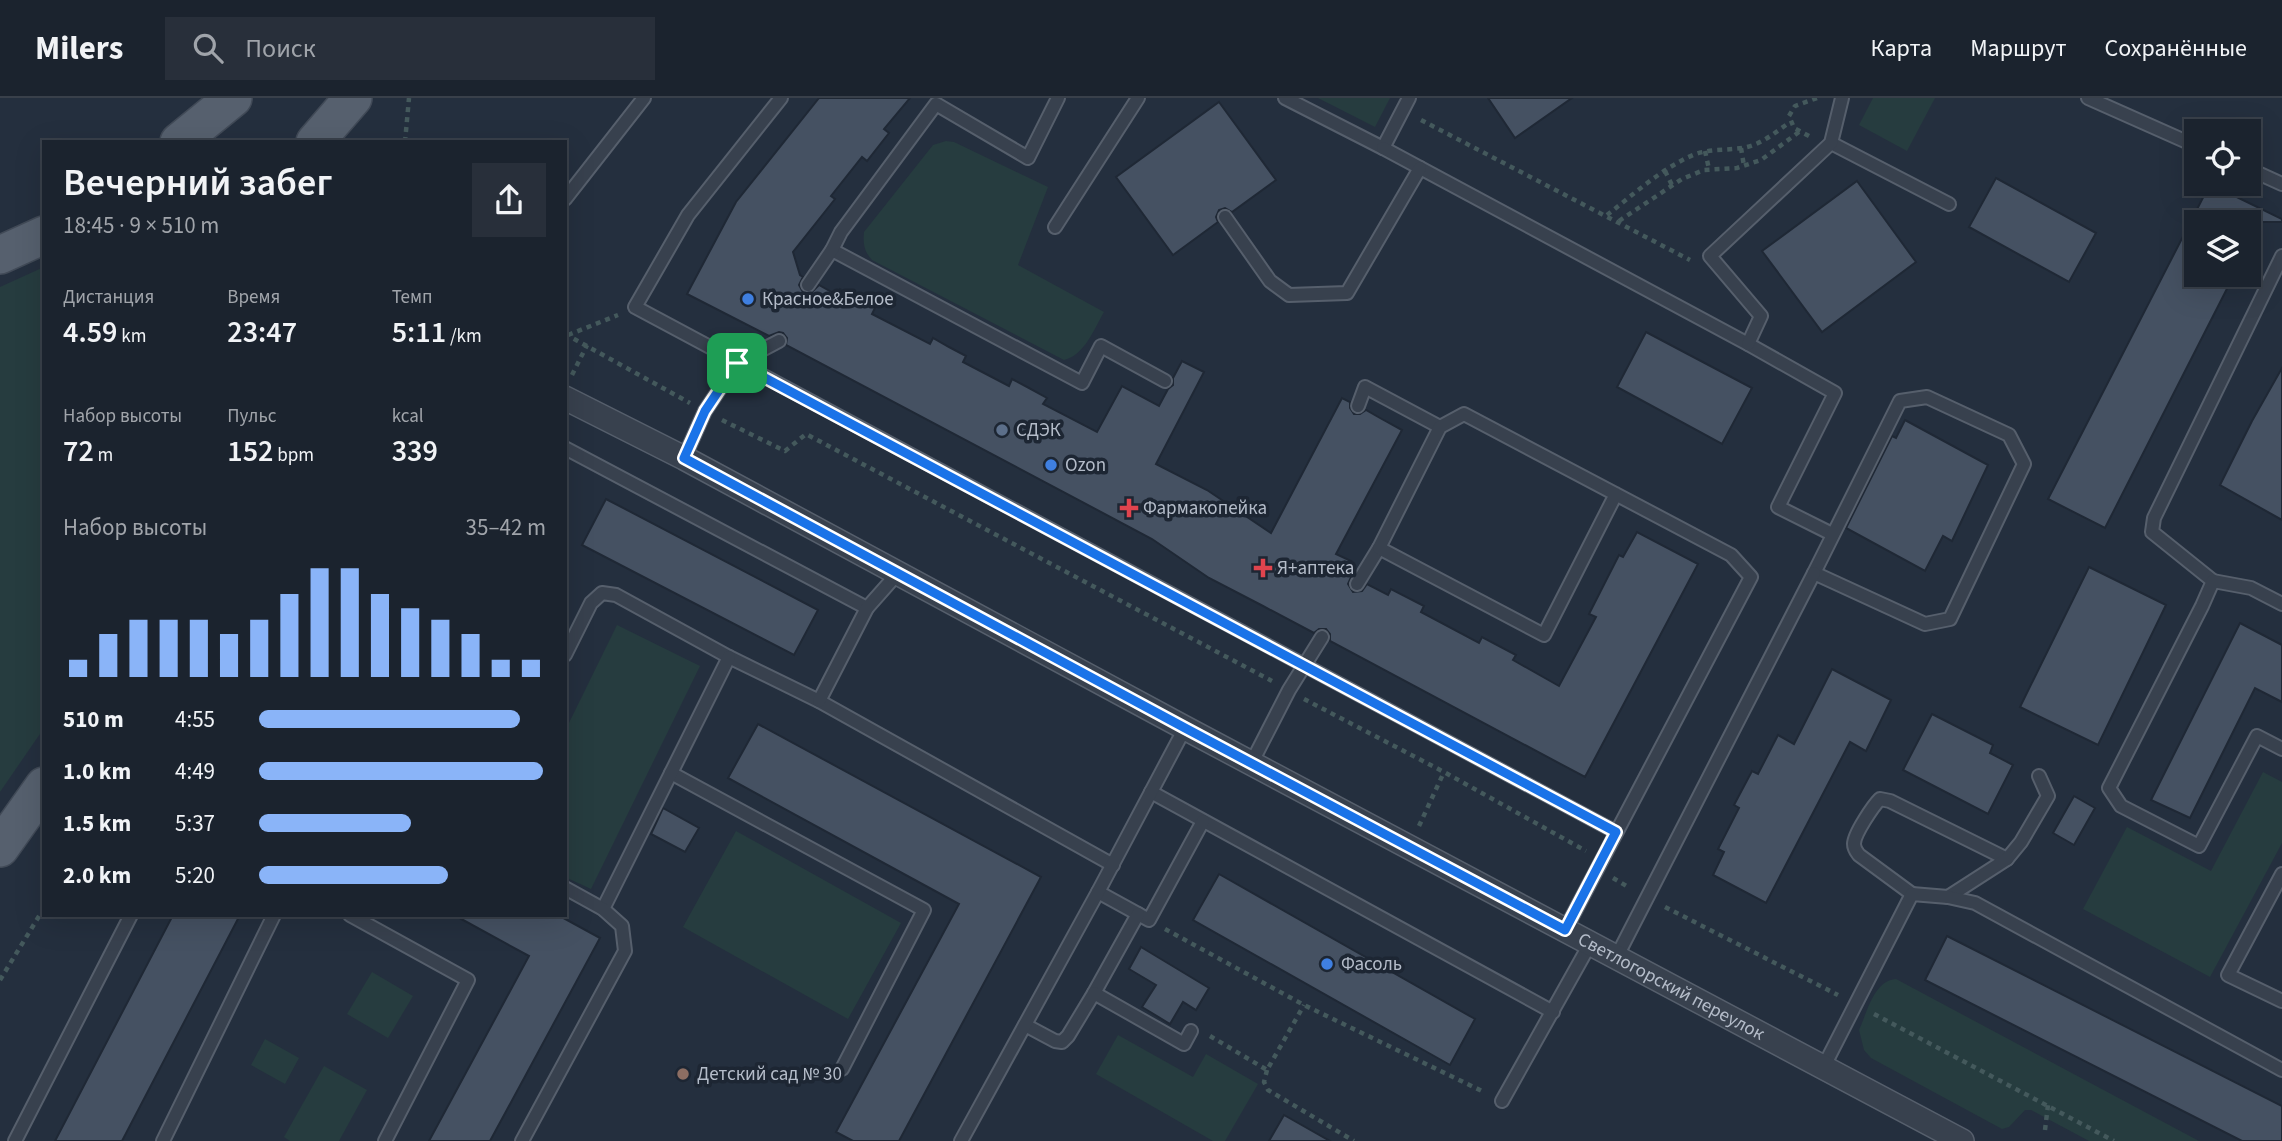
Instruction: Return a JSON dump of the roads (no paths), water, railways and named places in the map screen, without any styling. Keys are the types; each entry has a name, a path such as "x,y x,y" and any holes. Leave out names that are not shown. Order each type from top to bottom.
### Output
{"main road":[{"path":"181,140 233,98"},
{"path":"316,140 352,98"},
{"path":"0,255 42,236"},
{"path":"0,848 42,789"}],"street":[{"name":"Светлогорский переулок","path":"568,388 684,458 1251,764 1962,1141"}],"lane":[{"path":"567,196 645,98"},
{"path":"781,98 688,215 635,307 1616,832"},
{"path":"808,285 841,232 936,104 1028,158 1058,98"},
{"path":"1055,227 1139,98"},
{"path":"1284,98 1383,148 1835,393 1777,507 1832,534"},
{"path":"1748,344 1761,316 1710,256 1831,143 1842,98"},
{"path":"2088,98 2184,141"},
{"path":"1383,148 1406,104"},
{"path":"1831,143 1949,204"},
{"path":"1225,218 1270,281 1289,295 1347,293 1420,168"},
{"path":"2261,174 2282,184"},
{"path":"832,250 1082,383 1101,346 1165,381"},
{"path":"2282,256 2154,518 2152,532 2213,581 2251,589 2282,604"},
{"path":"684,458 705,411 737,363 779,341"},
{"path":"1358,406 1366,387 1440,427"},
{"path":"1615,958 1900,401 1927,397 2009,435 2024,464 1950,619 1925,624 1814,573"},
{"path":"1357,584 1440,427 1464,414 1731,555 1751,577 1565,930"},
{"path":"567,449 867,608"},
{"path":"1378,548 1544,635 1616,494"},
{"path":"819,701 867,608 898,573"},
{"path":"2213,581 2109,788 2120,806 2199,846 2257,736 2282,749"},
{"path":"567,651 591,603 602,593 616,595 729,657 819,701 1112,865"},
{"path":"1251,764 1289,690 1322,637"},
{"path":"603,909 729,657"},
{"path":"961,1141 1185,728"},
{"path":"671,773 924,910 842,1069"},
{"path":"1948,897 2007,859 2021,842 2048,796 2039,775"},
{"path":"1151,792 1553,1012"},
{"path":"2007,859 1890,801 1880,799 1854,840 1854,848 1859,855 1912,894 1948,897 1975,904 2282,1070"},
{"path":"1025,1025 1055,1041 1062,1042 1068,1037 1203,821"},
{"path":"2282,874 2228,975 2282,1002"},
{"path":"522,1141 625,951 622,926 603,909 567,889"},
{"path":"1098,892 1143,917"},
{"path":"1823,1068 1912,894"},
{"path":"15,1141 130,917"},
{"path":"180,1141 165,1138 273,917"},
{"path":"354,917 468,980 385,1141"},
{"path":"1502,1101 1590,944"},
{"path":"1094,993 1184,1044 1191,1031"}],"place":[{"name":"Красное&Белое","path":"748,299"},
{"name":"СДЭК","path":"1002,430"},
{"name":"Ozon","path":"1051,465"},
{"name":"Фармакопейка","path":"1129,508"},
{"name":"Я+аптека","path":"1263,568"},
{"name":"Фасоль","path":"1327,964"},
{"name":"Детский сад № 30","path":"683,1074"}]}
